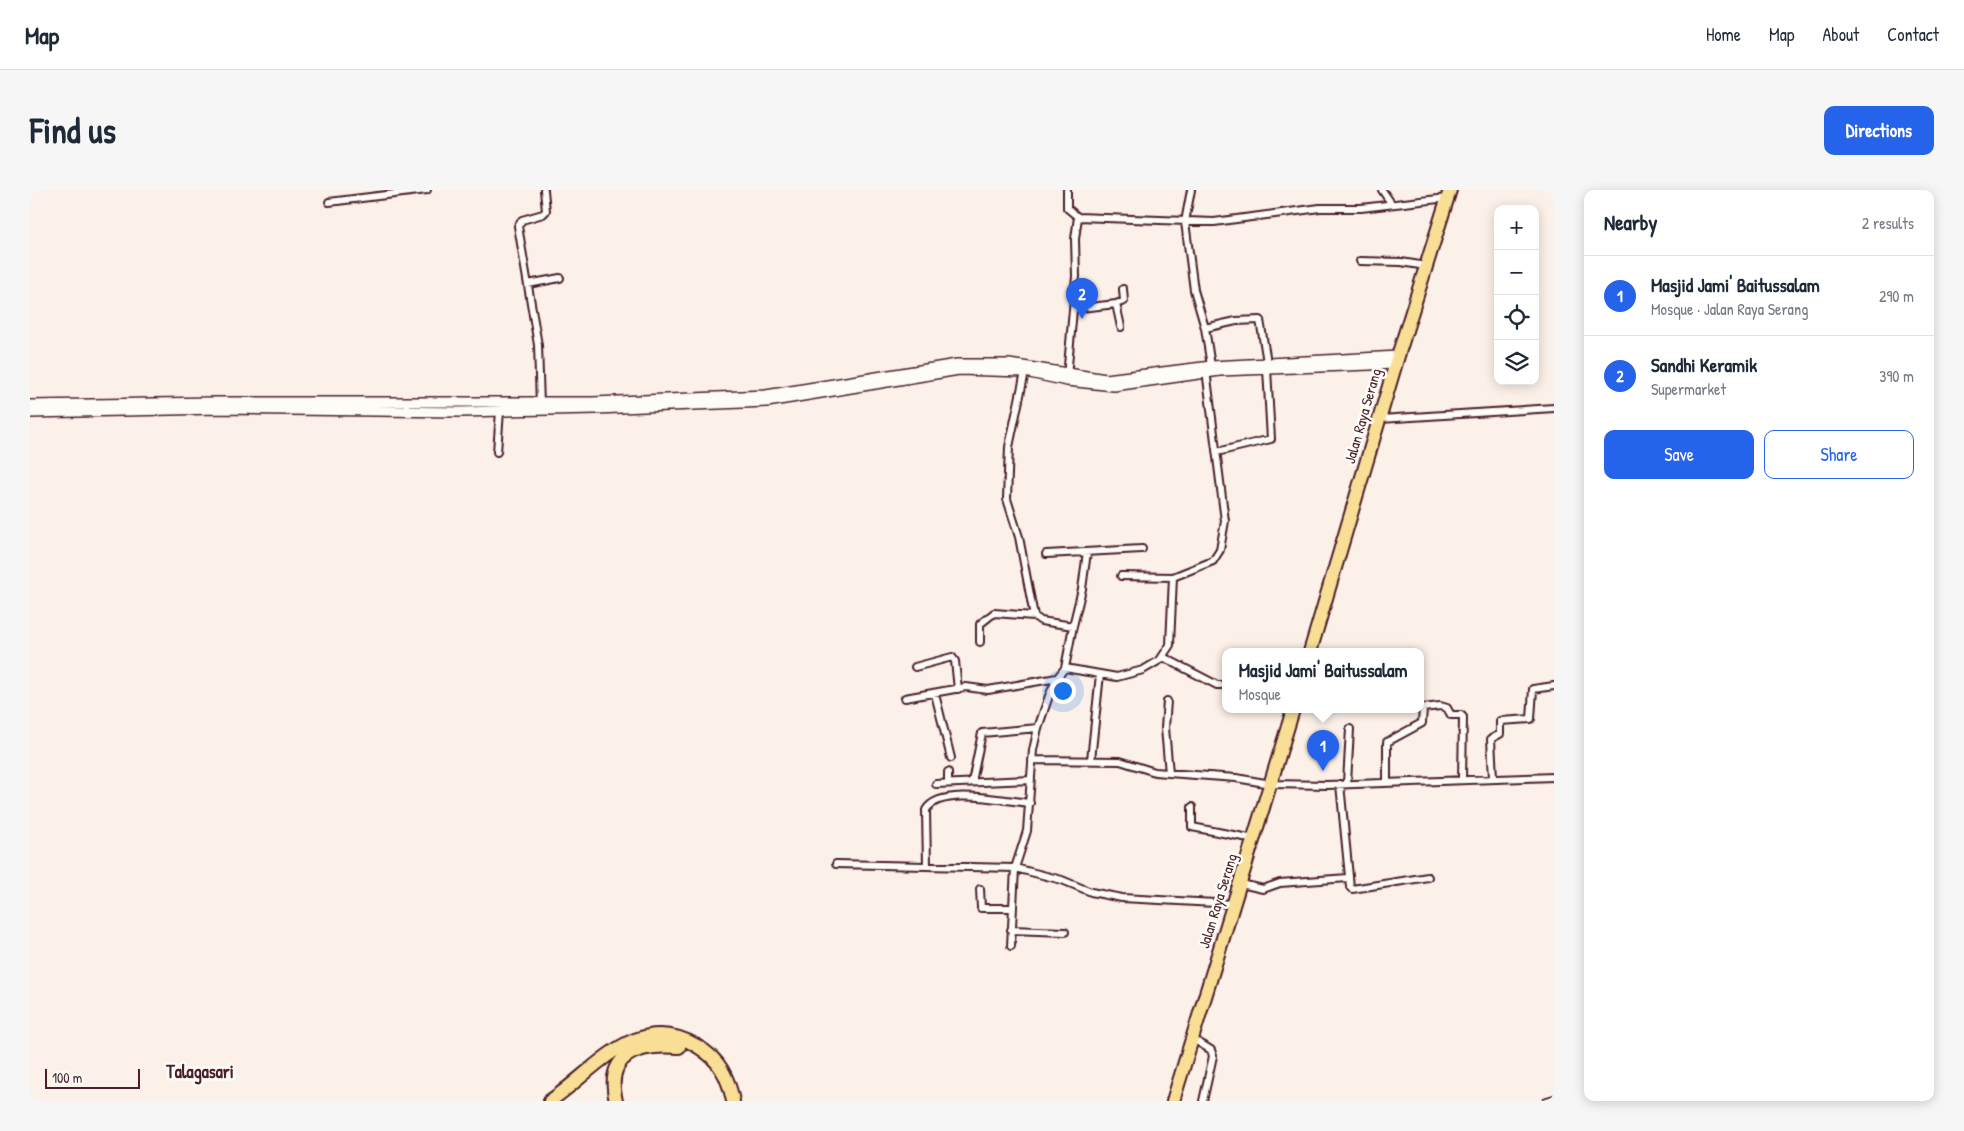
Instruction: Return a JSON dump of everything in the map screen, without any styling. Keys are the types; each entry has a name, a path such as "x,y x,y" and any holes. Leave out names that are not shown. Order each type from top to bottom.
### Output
{"highway":[{"name":"Jalan Raya Serang","path":"1311,648 1396,360 1448,194"},
{"name":"Jalan Raya Serang","path":"1173,1101 1292,713"},
{"path":"550,1101 611,1052 637,1038 659,1036 686,1040 710,1054 721,1066 730,1082 734,1101"},
{"path":"616,1101 612,1087 615,1070 625,1056 638,1048 661,1045 681,1047 704,1058 716,1070 723,1084 726,1101"}],"street":[{"path":"329,202 389,193 426,190"},
{"path":"540,406 538,345 518,226 522,220 546,212 544,190"},
{"path":"1067,190 1068,208 1078,217 1146,218 1185,222 1214,222 1320,208 1361,208 1448,194"},
{"path":"1121,576 1173,577 1213,561 1220,550 1225,521 1205,328 1194,290 1185,222 1191,190"},
{"path":"1382,190 1391,203"},
{"path":"1067,378 1076,276 1074,239 1078,217"},
{"path":"1360,261 1401,262 1426,266"},
{"path":"528,284 560,278"},
{"path":"1073,309 1116,304 1124,301 1122,289"},
{"path":"1116,304 1121,327"},
{"path":"1205,328 1232,322 1260,320 1267,365 1271,439 1217,452"},
{"path":"30,405 216,402 540,406 767,402 953,371 1025,372 1067,378 1128,381 1208,368 1396,360"},
{"path":"30,413 208,409 500,411 593,402 766,395 957,364 1009,364 1067,378"},
{"path":"1025,372 1009,447 1007,499 1019,537 1034,616"},
{"path":"1380,419 1554,408"},
{"path":"497,452 500,411"},
{"path":"1046,554 1142,549"},
{"path":"1011,946 1015,868 1027,831 1032,760 1038,728 1057,678 1065,668 1082,589 1087,552"},
{"path":"1065,668 1117,677 1129,675 1152,665 1163,657 1170,645 1173,577"},
{"path":"980,642 980,624 994,614 1034,616 1041,621 1073,626"},
{"path":"915,667 952,657 955,662 958,689"},
{"path":"1163,657 1217,685 1222,686"},
{"path":"1091,760 1100,674"},
{"path":"904,698 936,694 966,687 988,690 1057,678"},
{"path":"1493,778 1490,739 1500,734 1500,721 1531,719 1533,689 1554,686"},
{"path":"936,694 951,758"},
{"path":"1167,701 1165,728 1169,773"},
{"path":"1424,708 1435,706 1446,708 1450,715 1461,715 1463,717 1462,780"},
{"path":"1387,783 1387,742 1419,726 1423,721 1423,713"},
{"path":"972,782 982,734 1038,728"},
{"path":"1350,729 1343,784 1348,878 1352,889 1428,877"},
{"path":"1032,760 1125,762 1145,770 1236,778 1271,784 1387,783 1554,777"},
{"path":"948,772 948,782"},
{"path":"936,784 1032,780"},
{"path":"927,866 926,810 934,801 955,796 1030,803"},
{"path":"1192,807 1192,827 1254,839"},
{"path":"836,864 1015,868 1062,880 1107,896 1235,904"},
{"path":"1241,884 1263,889 1280,883 1348,878"},
{"path":"980,889 981,908 1012,908"},
{"path":"1011,930 1065,932"},
{"path":"1193,1038 1211,1050 1213,1056 1203,1101"},
{"path":"1547,1101 1554,1099"}],"place":[{"name":"Sandhi Keramik","path":"1082,319"},
{"name":"Masjid Jami' Baitussalam","path":"1323,771"}],"district":[{"name":"Talagasari","path":"200,1072"}]}
